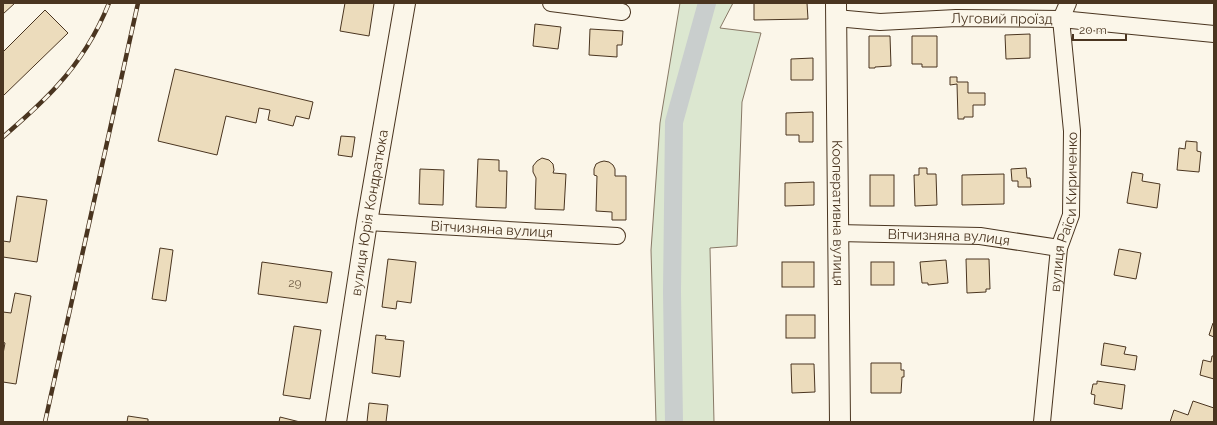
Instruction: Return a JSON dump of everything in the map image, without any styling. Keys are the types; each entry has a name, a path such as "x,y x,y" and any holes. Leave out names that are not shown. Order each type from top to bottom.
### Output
{"street":[{"name":"вулиця Юрія Кондратюка","path":"336,422 367,222 405,3"},
{"path":"551,3 622,12"},
{"name":"вулиця Раїси Кириченко","path":"1042,422 1059,248 1071,215 1072,131 1061,19 1068,3"},
{"name":"Луговий проїзд","path":"836,11 880,22 956,18 1061,19 1214,34"},
{"name":"Кооперативна вулиця","path":"836,11 840,422"},
{"name":"Вітчизняна вулиця","path":"367,222 617,236"},
{"name":"Вітчизняна вулиця","path":"837,233 980,236 1059,248"}],"green space":[{"path":"680,3 733,3 720,28 761,33 742,102 737,246 710,248 714,422 656,422 651,250 660,123"}],"building":[{"path":"3,3 15,3 3,14"},
{"path":"345,3 374,3 369,36 340,31"},
{"path":"754,3 807,3 808,19 754,20"},
{"path":"45,10 68,33 3,96 3,52"},
{"path":"535,24 561,27 558,49 533,46"},
{"path":"590,29 623,31 622,45 617,45 617,57 589,55"},
{"path":"1030,34 1030,58 1006,59 1005,35"},
{"path":"869,36 890,36 891,66 869,68"},
{"path":"912,36 937,36 937,67 922,67 922,64 912,64"},
{"path":"813,58 813,80 791,80 791,59"},
{"path":"175,69 313,102 309,119 296,116 293,126 268,120 270,110 259,108 256,123 226,116 217,155 158,141"},
{"path":"950,77 957,77 957,82 968,82 968,93 985,93 985,105 973,105 973,117 958,119 957,84 950,85"},
{"path":"813,112 813,142 799,142 799,135 786,135 786,113"},
{"path":"341,136 355,137 352,157 338,155"},
{"path":"1186,141 1197,142 1197,151 1201,152 1199,172 1177,170 1179,148 1185,149"},
{"path":"542,158 549,160 553,164 553,173 566,174 564,210 535,209 536,178 533,172 533,166"},
{"path":"478,159 499,160 499,171 507,171 506,208 476,207"},
{"path":"604,161 613,165 615,169 615,176 626,176 626,220 612,220 612,212 596,211 597,176 594,175 594,169 596,164"},
{"path":"919,168 927,168 927,174 936,174 937,205 915,206 914,175 919,175"},
{"path":"1026,168 1027,178 1030,178 1031,187 1018,187 1018,181 1012,181 1011,169"},
{"path":"420,169 444,170 443,205 419,204"},
{"path":"1132,172 1143,174 1142,181 1160,184 1157,208 1127,203"},
{"path":"1004,174 1004,204 962,205 962,175"},
{"path":"870,175 894,175 894,206 870,206"},
{"path":"814,182 814,205 785,206 785,183"},
{"path":"17,196 47,200 37,262 3,257 3,241 10,242"},
{"path":"160,248 173,250 166,301 152,299"},
{"path":"1119,249 1141,253 1136,279 1114,275"},
{"path":"388,259 416,262 411,303 397,301 396,309 382,307"},
{"path":"966,259 989,259 990,289 986,289 986,292 967,293"},
{"path":"946,260 948,283 928,285 928,283 922,283 920,262"},
{"path":"262,262 332,272 327,303 258,294"},
{"path":"782,262 814,262 814,287 782,287"},
{"path":"871,262 894,262 894,285 871,285"},
{"path":"15,293 31,296 16,384 3,382 3,354 5,343 3,342 3,312 11,313"},
{"path":"786,315 815,315 815,338 786,338"},
{"path":"1214,323 1214,337 1209,335"},
{"path":"294,326 321,330 310,399 283,395"},
{"path":"376,335 386,336 385,339 404,341 400,377 372,373"},
{"path":"1104,343 1126,347 1124,354 1137,356 1135,370 1101,365"},
{"path":"1212,356 1214,356 1214,379 1200,375 1203,360 1211,362"},
{"path":"871,363 901,363 901,370 904,370 904,377 902,377 901,393 871,393"},
{"path":"791,364 814,364 815,392 792,393"},
{"path":"1097,381 1125,385 1122,409 1094,404 1095,395 1091,394 1093,384 1097,384"},
{"path":"1193,401 1214,408 1214,422 1170,422 1174,410 1188,415"},
{"path":"369,403 388,405 386,422 367,422"},
{"path":"128,416 148,419 148,422 127,422"},
{"path":"280,417 300,422 279,422"}],"waterway":[{"path":"674,422 672,292 674,122 707,3"}],"railway":[{"path":"3,137 44,100 73,67 93,36 109,3"},
{"path":"45,422 138,3"}]}
